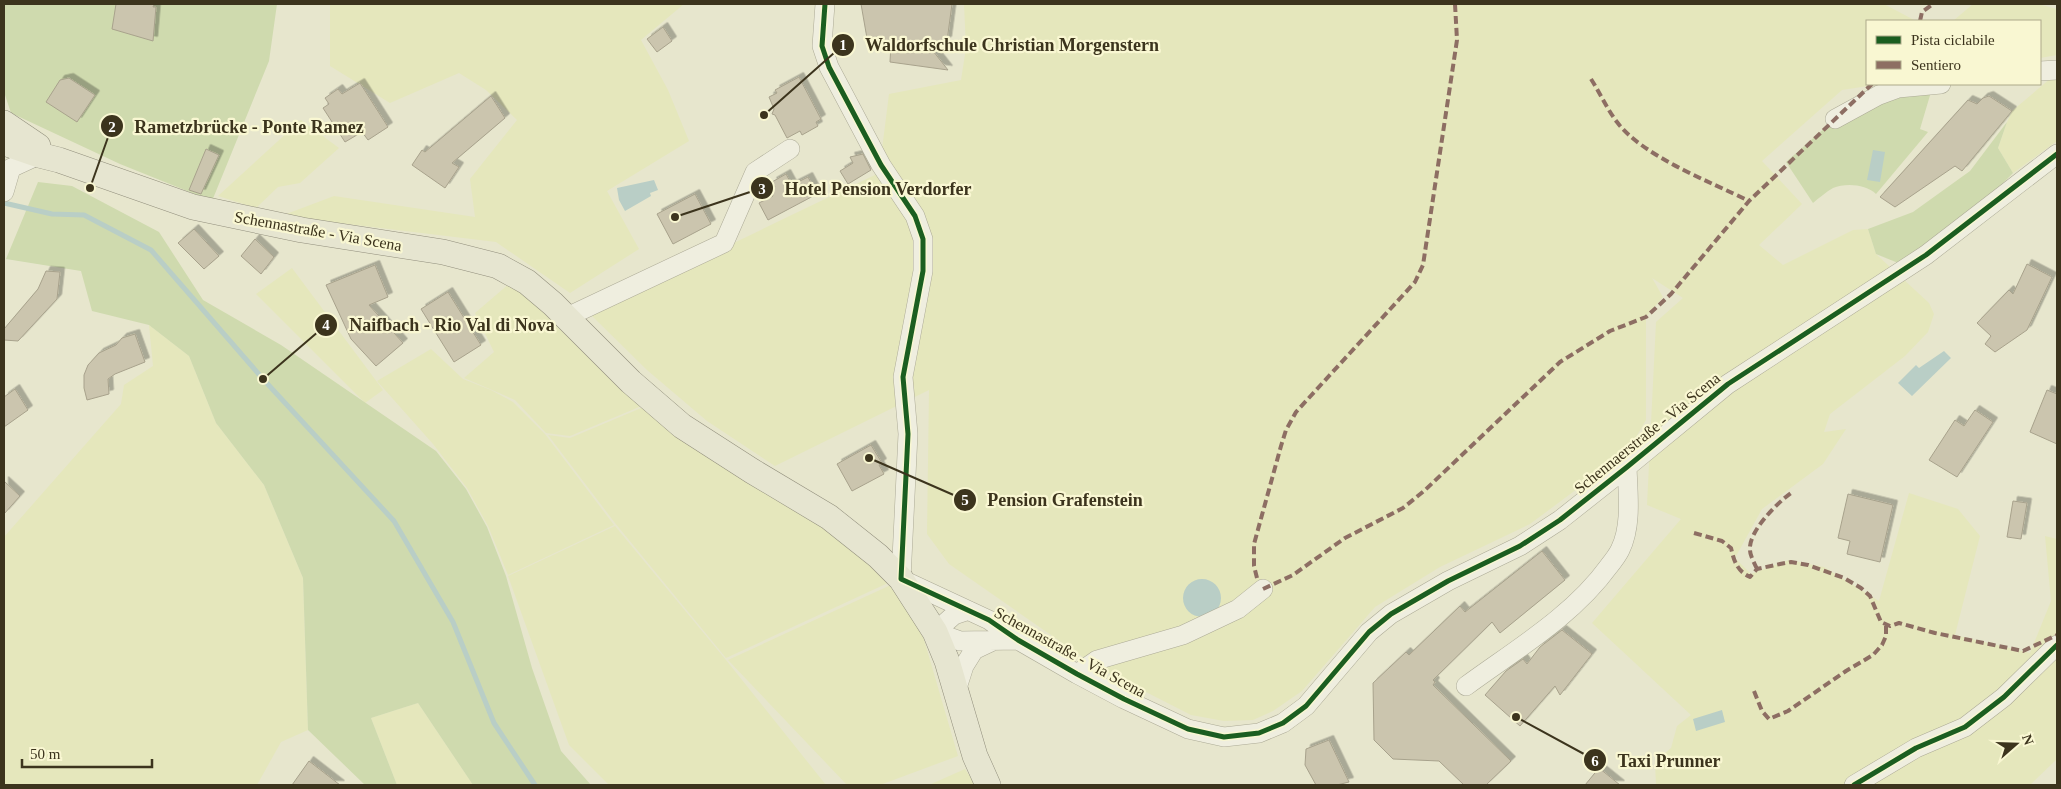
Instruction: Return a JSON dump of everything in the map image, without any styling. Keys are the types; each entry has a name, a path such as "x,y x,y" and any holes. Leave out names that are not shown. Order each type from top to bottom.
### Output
{"main road":[{"name":"Schennastraße - Via Scena","path":"4,123 49,158"},
{"name":"Schennastraße - Via Scena","path":"4,143 193,208 302,230 443,252 498,266 526,282 553,304 631,382 682,426 752,471 829,516 878,556 901,579 935,632"},
{"path":"935,632 948,661 975,756 988,785"}],"street":[{"path":"825,4 822,46 829,67 881,165 915,216 924,239 923,271 903,377 908,434 901,579"},
{"path":"2041,70 2057,70"},
{"path":"1835,119 1879,95 1898,88 1930,85"},
{"path":"567,317 724,243 755,172 790,149"},
{"path":"4,151 6,180 4,192"},
{"name":"Schennaerstraße - Via Scena","path":"1259,733 1283,723 1306,706 1369,632 1391,614 1422,594 1520,546 1560,520 1728,384 1926,255 2057,154"},
{"path":"6,180 49,158"},
{"name":"Schennaerstraße - Via Scena","path":"1466,686 1562,616 1600,579 1620,550 1627,529 1627,467"},
{"name":"Schennastraße - Via Scena","path":"901,579 966,611 990,620 1018,640 1124,700 1188,729 1224,737 1259,733"},
{"path":"1078,674 1097,660 1183,635 1238,609 1263,589"},
{"path":"935,632 954,615 966,611"},
{"name":"Schennastraße - Via Scena","path":"935,632 960,641 1018,640"},
{"name":"Schennastraße - Via Scena","path":"956,691 964,666 974,650 997,639"},
{"path":"1854,785 1916,748 1965,727 2004,697 2057,645"}],"green space":[{"path":"4,4 277,4 269,61 212,201 120,164 11,113 4,92"},
{"path":"330,4 684,4 641,40 668,90 689,141 607,191 639,249 570,293 496,242 281,216 334,196 475,217 470,179 517,120 486,90 459,73 390,103 330,66"},
{"path":"964,4 1884,4 1914,20 1866,20 1866,85 1874,85 1842,90 1762,161 1802,204 1759,245 1783,265 1853,230 1868,229 1876,254 1929,303 1934,314 1928,332 1905,356 1830,414 1824,432 1846,429 1823,464 1762,509 1735,558 1751,574 1789,560 1824,567 1879,601 1909,493 1958,509 1980,536 1955,635 2030,653 2051,601 2045,536 2057,539 2057,759 2030,785 1656,785 1655,762 1671,748 1677,726 1691,715 1592,623 1681,519 1647,505 1656,322 1683,298 1652,278 1663,297 1646,317 1646,420 1628,451 1530,524 1440,567 1375,607 1302,691 1273,711 1253,720 1224,721 1191,715 1097,667 949,564 927,534 929,390 775,466 707,421 647,370 590,314 879,173 889,94 961,80 966,48"},
{"path":"1973,4 2038,4 2057,9 2057,55 2041,58 2041,20 1954,20"},
{"path":"2057,73 2057,141 2013,173 1998,148 2007,122 2012,111"},
{"path":"1931,92 1920,129 1928,132 1876,194 1861,186 1843,185 1833,188 1813,203 1786,162 1835,119 1879,95"},
{"path":"301,120 339,148 300,183 278,187 256,208 218,196"},
{"path":"2007,122 1998,148 2013,173 1956,231 1908,267 1876,254 1868,229 1913,212 1970,171"},
{"path":"38,182 72,186 159,232 203,300 281,345 436,451 466,489 487,527 506,576 532,668 561,751 591,785 473,785 418,703 371,718 397,785 365,785 308,730 303,578 264,485 216,423 189,356 149,325 92,311 81,271 6,259"},
{"path":"292,268 383,390 365,403 256,294"},
{"path":"517,277 651,402 570,436 546,433 515,400 464,378 494,352 475,313"},
{"path":"149,325 189,356 216,423 264,485 303,578 308,730 281,742 257,785 4,785 4,537 121,404 124,385 153,366"},
{"path":"431,349 463,379 491,390 513,402 545,434 614,525 508,575 488,526 467,488 433,444 377,381"},
{"path":"653,403 903,576 726,658 615,523 548,435 570,438"},
{"path":"615,526 826,785 609,785 569,745 508,576"},
{"path":"906,578 958,756 880,785 847,785 728,660"},
{"path":"418,703 473,785 397,785 371,718"},
{"path":"965,769 976,785 929,785"}],"shaded area":[{"path":"1873,150 1885,152 1880,182 1867,180"},
{"path":"654,180 658,190 650,193 651,196 625,211 619,200 617,188"},
{"path":"1944,351 1951,358 1912,396 1898,383 1916,365 1919,368"},
{"path":"1202,579 1215,585 1221,598 1215,611 1202,617 1189,611 1183,598 1189,585"},
{"path":"1722,710 1725,722 1696,731 1693,719"}],"building":[{"path":"116,4 154,4 153,7 156,7 153,41 112,29"},
{"path":"861,4 952,4 947,41 926,42 948,70 890,62 891,43 868,44"},
{"path":"663,27 672,41 657,52 647,39"},
{"path":"799,77 821,119 816,122 818,126 802,135 800,131 787,138 775,115 772,114 774,109 769,97 777,93 775,90"},
{"path":"69,78 95,95 77,122 46,102 60,80"},
{"path":"360,83 388,127 368,140 362,132 345,142 323,108 329,104 325,98 338,89 342,94"},
{"path":"491,96 505,118 452,163 459,167 445,188 412,165 422,150 425,152"},
{"path":"1989,96 2012,111 1962,171 1955,166 1895,207 1880,197 1968,100 1977,104 1983,98"},
{"path":"206,149 219,155 201,194 189,190"},
{"path":"863,154 871,170 848,184 840,171 853,163 850,157"},
{"path":"786,174 792,185 808,177 817,194 768,220 759,203 773,196 770,190 775,187 772,182"},
{"path":"695,194 711,224 673,244 657,214"},
{"path":"194,229 219,256 204,269 178,243"},
{"path":"255,239 274,257 261,274 241,256"},
{"path":"2027,264 2052,277 2027,330 1995,352 1985,344 1991,336 1977,323 2009,290 2013,294"},
{"path":"375,265 388,297 369,305 403,343 376,366 351,339 326,285"},
{"path":"46,271 60,272 57,299 18,341 4,340 4,329 38,289"},
{"path":"448,292 481,345 454,362 421,309"},
{"path":"135,334 145,362 115,374 108,379 109,394 87,400 84,388 84,375 88,365 99,353 116,345 122,338"},
{"path":"15,389 28,410 4,427 4,397"},
{"path":"2047,390 2057,394 2057,444 2030,432"},
{"path":"1975,410 1993,422 1957,477 1929,460 1955,420 1964,426"},
{"path":"871,445 882,463 879,465 884,474 852,491 837,464"},
{"path":"4,481 20,496 4,514"},
{"path":"1848,494 1893,505 1880,562 1847,554 1850,541 1838,538"},
{"path":"2013,501 2027,503 2021,539 2007,537"},
{"path":"1542,551 1565,580 1500,633 1492,622 1433,680 1435,682 1433,685 1511,761 1486,785 1464,785 1439,761 1393,759 1374,740 1373,683 1406,652 1409,655 1460,606 1465,612"},
{"path":"1562,630 1592,654 1560,695 1555,686 1520,726 1485,695 1506,671 1523,659 1527,664 1540,647"},
{"path":"1329,740 1349,782 1337,785 1316,785 1305,765 1306,749"},
{"path":"309,761 340,785 292,785"},
{"path":"1599,768 1620,785 1585,785"}],"waterway":[{"path":"4,203 52,214 84,215 151,250 263,379 394,521 453,622 494,723 535,785"}],"marked path":[{"path":"1257,578 1254,566 1254,544 1286,430 1296,412 1415,282 1423,265 1457,40 1455,4"},
{"path":"1920,20 1922,12 1933,4"},
{"path":"1591,79 1617,122 1643,146 1678,167 1749,201"},
{"path":"1263,589 1293,575 1345,538 1403,508 1424,491 1560,362 1610,331 1646,317 1671,294 1749,201 1871,85"},
{"path":"1757,569 1750,552 1754,535 1764,518 1791,493"},
{"path":"1694,533 1722,541 1731,548 1737,565 1742,572 1750,577 1757,569 1791,562 1808,565 1844,578 1870,596 1881,622 1890,626 1899,623 1935,633 2023,651 2057,635"},
{"path":"1754,691 1762,711 1769,719 1788,711 1873,655 1882,645 1886,636 1886,624"}],"cycle path":[{"path":"825,4 822,46 829,67 881,165 915,216 923,239 923,271 903,377 908,434 901,579 989,620 1018,640 1124,699 1188,729 1224,737 1259,733 1283,723 1306,706 1369,632 1391,614 1448,581 1520,546 1560,520 1728,384 1926,255 2057,154"},
{"path":"1854,785 1916,748 1965,727 2004,697 2057,645"}],"place":[{"name":"Waldorfschule Christian Morgenstern","path":"764,115"},
{"name":"Rametzbrücke - Ponte Ramez","path":"90,188"},
{"name":"Hotel Pension Verdorfer","path":"675,217"},
{"name":"Naifbach - Rio Val di Nova","path":"263,379"},
{"name":"Pension Grafenstein","path":"869,458"},
{"name":"Taxi Prunner","path":"1516,717"}]}
